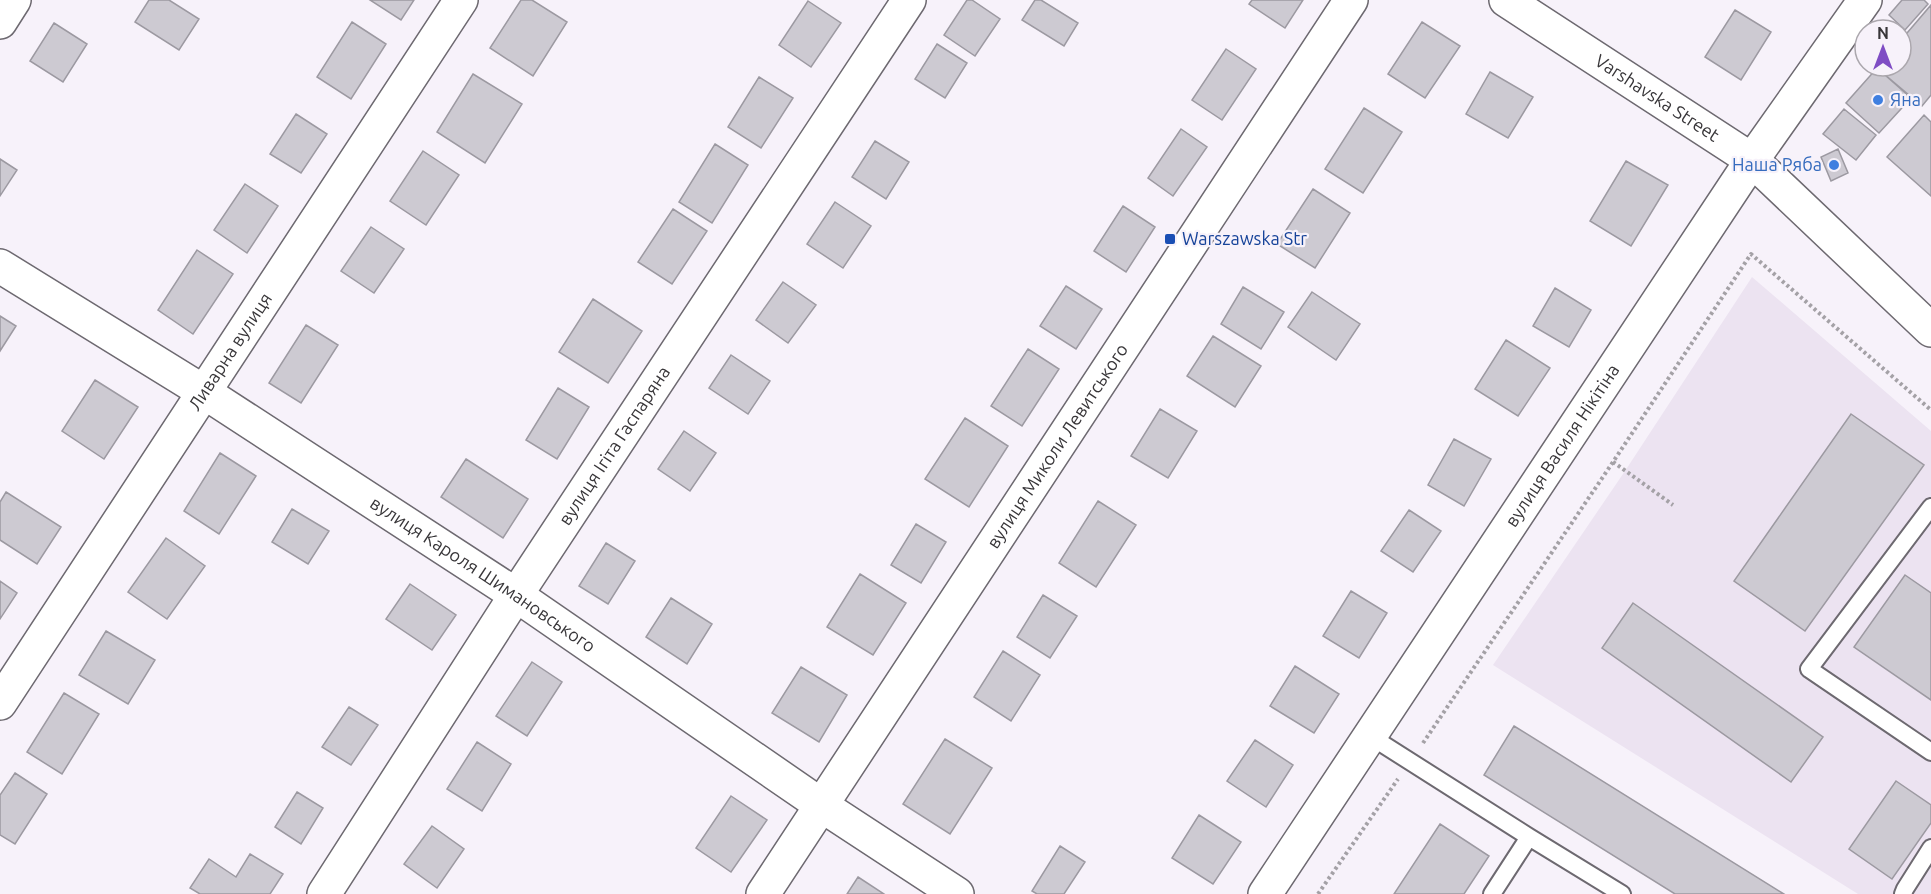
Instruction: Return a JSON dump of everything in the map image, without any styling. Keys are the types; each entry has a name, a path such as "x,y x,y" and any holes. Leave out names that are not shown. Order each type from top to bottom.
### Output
{"street":[{"path":"0,22 14,0"},
{"name":"Ливарна вулиця","path":"0,703 461,0"},
{"name":"вулиця Ігіта Гаспаряна","path":"324,894 516,595 909,0"},
{"name":"вулиця Миколи Левитського","path":"763,894 1351,0"},
{"name":"Varshavska Street","path":"1506,0 1752,160 1931,330"},
{"name":"вулиця Василя Нікітіна","path":"1265,894 1752,160 1865,0"},
{"name":"вулиця Кароля Шимановського","path":"0,266 204,392 516,595 820,805 957,894"}],"lane":[{"path":"1931,507 1809,669 1931,752"},
{"path":"1370,735 1623,894"},
{"path":"1492,894 1529,837"},
{"path":"1903,894 1931,848"}],"path":[{"path":"1318,894 1613,462 1751,254 1931,410"},
{"path":"1613,462 1673,505"}],"shaded area":[{"path":"1752,277 1931,431 1931,894 1858,894 1493,665 1625,471"}],"building":[{"path":"149,0 169,0 199,19 179,50 135,22"},
{"path":"370,0 414,0 401,20"},
{"path":"521,0 532,0 567,22 533,76 490,48"},
{"path":"967,0 972,0 1000,19 975,56 944,35"},
{"path":"1035,0 1041,0 1078,23 1064,46 1022,20"},
{"path":"1252,0 1303,0 1285,28 1249,4"},
{"path":"1902,0 1924,0 1928,4 1913,21 1913,18 1892,18 1889,15"},
{"path":"808,1 841,23 811,67 779,45"},
{"path":"1931,5 1931,95 1922,106 1889,78 1913,78 1913,26"},
{"path":"1735,10 1771,32 1741,80 1705,57"},
{"path":"352,22 386,44 351,99 317,77"},
{"path":"1422,22 1460,46 1425,98 1388,74"},
{"path":"54,23 87,44 63,82 30,61"},
{"path":"937,44 967,63 945,98 915,79"},
{"path":"1226,49 1256,69 1222,120 1192,100"},
{"path":"1490,72 1533,97 1508,138 1466,114"},
{"path":"473,74 522,104 485,163 437,132"},
{"path":"759,77 793,98 761,148 728,127"},
{"name":"Яна","path":"1868,78 1888,78 1911,98 1879,133 1846,103"},
{"path":"1364,108 1402,132 1363,193 1325,169"},
{"name":"Яна","path":"1844,109 1876,135 1856,160 1823,134"},
{"path":"296,114 327,134 301,173 270,154"},
{"path":"1924,115 1931,122 1931,196 1887,157"},
{"path":"1181,129 1207,147 1173,196 1148,178"},
{"path":"875,141 909,162 886,199 852,177"},
{"path":"715,144 748,165 712,223 679,202"},
{"name":"Наша Ряба","path":"1838,149 1848,173 1831,181 1821,157"},
{"path":"423,151 459,175 426,225 390,201"},
{"path":"0,159 17,170 0,196"},
{"path":"1626,161 1668,185 1631,246 1590,221"},
{"path":"245,184 278,206 247,253 214,230"},
{"path":"1313,189 1350,213 1315,268 1277,244"},
{"path":"835,202 871,226 843,268 807,244"},
{"path":"1123,206 1155,227 1126,272 1094,251"},
{"path":"673,209 707,231 672,284 638,262"},
{"path":"371,227 404,249 374,293 341,271"},
{"path":"197,250 233,274 193,334 158,310"},
{"path":"783,282 816,305 788,343 756,320"},
{"path":"1066,286 1102,309 1076,349 1040,326"},
{"path":"1243,287 1284,312 1261,349 1221,324"},
{"path":"1555,288 1591,310 1569,347 1533,326"},
{"path":"1312,292 1360,324 1336,360 1288,327"},
{"path":"593,299 642,331 608,383 559,352"},
{"path":"0,316 16,326 0,351"},
{"path":"306,325 338,345 301,403 269,383"},
{"path":"1213,336 1261,366 1235,407 1187,376"},
{"path":"1506,340 1550,368 1518,416 1475,389"},
{"path":"1028,349 1059,369 1022,426 991,406"},
{"path":"731,355 770,381 748,414 709,388"},
{"path":"95,380 138,407 104,459 62,431"},
{"path":"558,388 589,407 557,459 526,440"},
{"path":"1160,409 1197,431 1168,478 1131,456"},
{"path":"1851,414 1924,465 1805,631 1734,581"},
{"path":"965,418 1008,446 969,507 925,479"},
{"path":"684,431 716,453 690,491 658,469"},
{"path":"1454,439 1491,459 1464,506 1428,485"},
{"path":"220,453 256,476 219,534 184,511"},
{"path":"466,459 528,499 503,538 441,497"},
{"path":"6,492 61,527 37,564 0,540 0,502"},
{"path":"1098,501 1136,525 1096,587 1059,563"},
{"path":"292,509 329,531 308,564 272,542"},
{"path":"1409,510 1441,531 1413,572 1381,551"},
{"path":"916,524 946,542 921,583 891,565"},
{"path":"166,538 205,566 167,619 128,592"},
{"path":"606,543 635,561 608,604 579,586"},
{"path":"860,574 906,603 873,655 827,627"},
{"path":"1905,575 1931,593 1931,700 1854,647"},
{"path":"0,581 17,593 0,619"},
{"path":"410,584 456,615 432,650 386,619"},
{"path":"1351,591 1387,613 1359,658 1323,636"},
{"path":"1043,595 1077,616 1050,658 1017,637"},
{"path":"671,598 712,624 687,664 646,637"},
{"path":"1633,603 1823,737 1791,782 1602,648"},
{"path":"106,631 155,660 128,704 79,675"},
{"path":"1003,651 1040,675 1011,721 974,697"},
{"path":"532,662 562,682 527,736 496,716"},
{"path":"1295,666 1339,694 1314,733 1270,706"},
{"path":"801,667 847,695 819,742 772,713"},
{"path":"64,693 99,714 62,774 27,752"},
{"path":"349,707 378,725 351,765 322,747"},
{"path":"1514,726 1784,894 1675,894 1484,775"},
{"path":"945,739 992,768 950,834 903,804"},
{"path":"1255,740 1293,765 1266,807 1227,781"},
{"path":"477,742 511,764 482,811 447,789"},
{"path":"15,773 47,794 15,844 0,835 0,795"},
{"path":"1896,781 1931,805 1931,823 1892,879 1849,849"},
{"path":"297,792 323,808 301,844 275,827"},
{"path":"731,796 767,820 731,872 696,848"},
{"path":"1199,815 1241,842 1213,884 1172,858"},
{"path":"1440,824 1489,856 1464,894 1394,894"},
{"path":"432,826 464,849 437,888 404,864"},
{"path":"1060,846 1085,862 1064,894 1037,894 1032,891"},
{"path":"250,854 283,874 270,894 200,894 190,888 209,859 236,877"},
{"path":"858,877 884,894 847,894"}],"place":[{"name":"Яна","path":"1878,100"},
{"name":"Наша Ряба","path":"1834,165"},
{"name":"Warszawska Str","path":"1170,239"}]}
